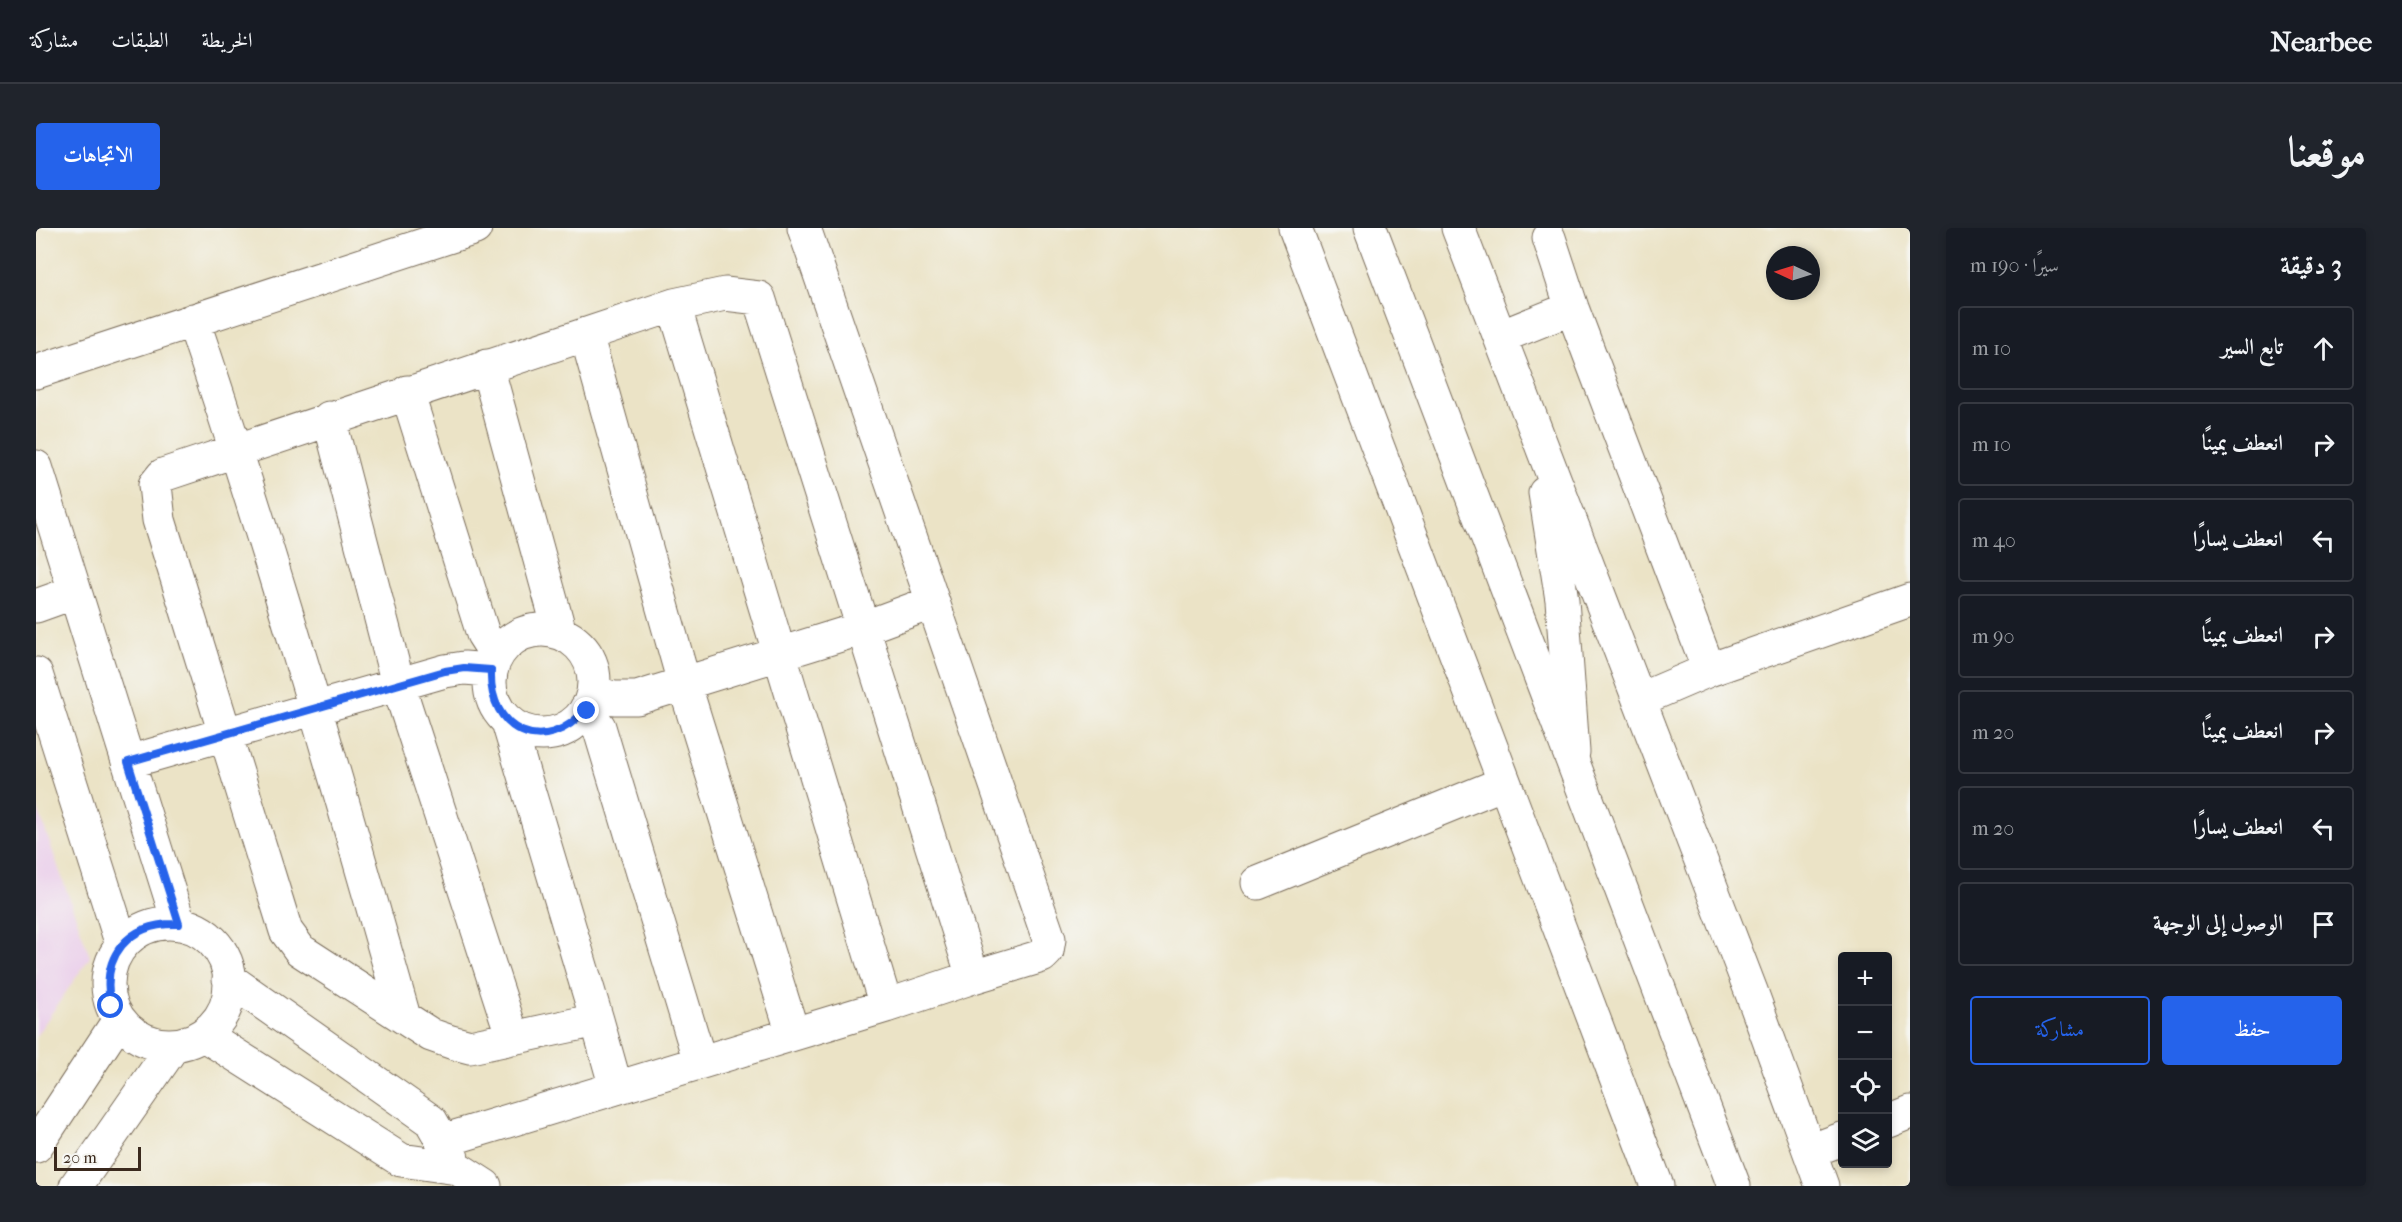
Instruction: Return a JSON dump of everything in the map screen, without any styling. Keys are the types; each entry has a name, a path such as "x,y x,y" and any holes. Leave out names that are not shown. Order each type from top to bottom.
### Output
{"main road":[{"path":"36,372 475,228"},
{"path":"76,1186 189,1040 224,1010 229,979 226,963 218,949 194,928 179,924 148,927 122,945 113,959 108,990 111,1006 119,1020 130,1032 158,1045 189,1040 401,1160 449,1154 616,1088 886,1006 1042,956 1047,951 1049,939 804,228"},
{"path":"1295,228 1657,1186"},
{"path":"1370,228 1734,1186"},
{"path":"1458,228 1822,1186"},
{"path":"1549,238 1572,308 1709,670"},
{"path":"597,1020 470,1047 431,1035 300,950 286,931 159,520 155,484 163,474 407,392 674,305 725,294 759,298 973,977"},
{"path":"674,305 886,1006"},
{"path":"1500,337 1572,308"},
{"path":"193,320 237,450 316,707 404,1017"},
{"path":"585,334 684,683 793,1034"},
{"path":"487,366 560,633"},
{"path":"407,392 494,663"},
{"path":"329,418 399,684 513,1038"},
{"path":"1534,425 1562,600 1574,763"},
{"path":"36,467 179,924"},
{"path":"36,606 75,592"},
{"path":"1639,700 1709,670 1910,600"},
{"path":"508,722 532,733 559,732 575,723 590,701 637,698 863,628 933,602"},
{"path":"616,1088 508,722 496,708 490,691 494,663 508,642 525,633 542,630 560,633 576,643 587,657 593,674 590,701 700,1062"},
{"path":"128,762 399,684 494,663"},
{"path":"36,674 122,945"},
{"path":"1258,883 1504,783"},
{"path":"229,979 431,1121 449,1154 485,1186"},
{"path":"36,1146 119,1020"},
{"path":"1892,1119 1910,1112"},
{"path":"1810,1151 1838,1140"}],"shaded area":[{"path":"36,804 90,957 36,1036"}],"route":[{"path":"111,1006 108,990 109,974 113,959 122,945 134,934 148,927 163,923 179,924 128,762 445,671 464,668 491,670 490,691 496,708 508,722 524,731 541,735 559,732 575,723 586,709 587,711"}]}
